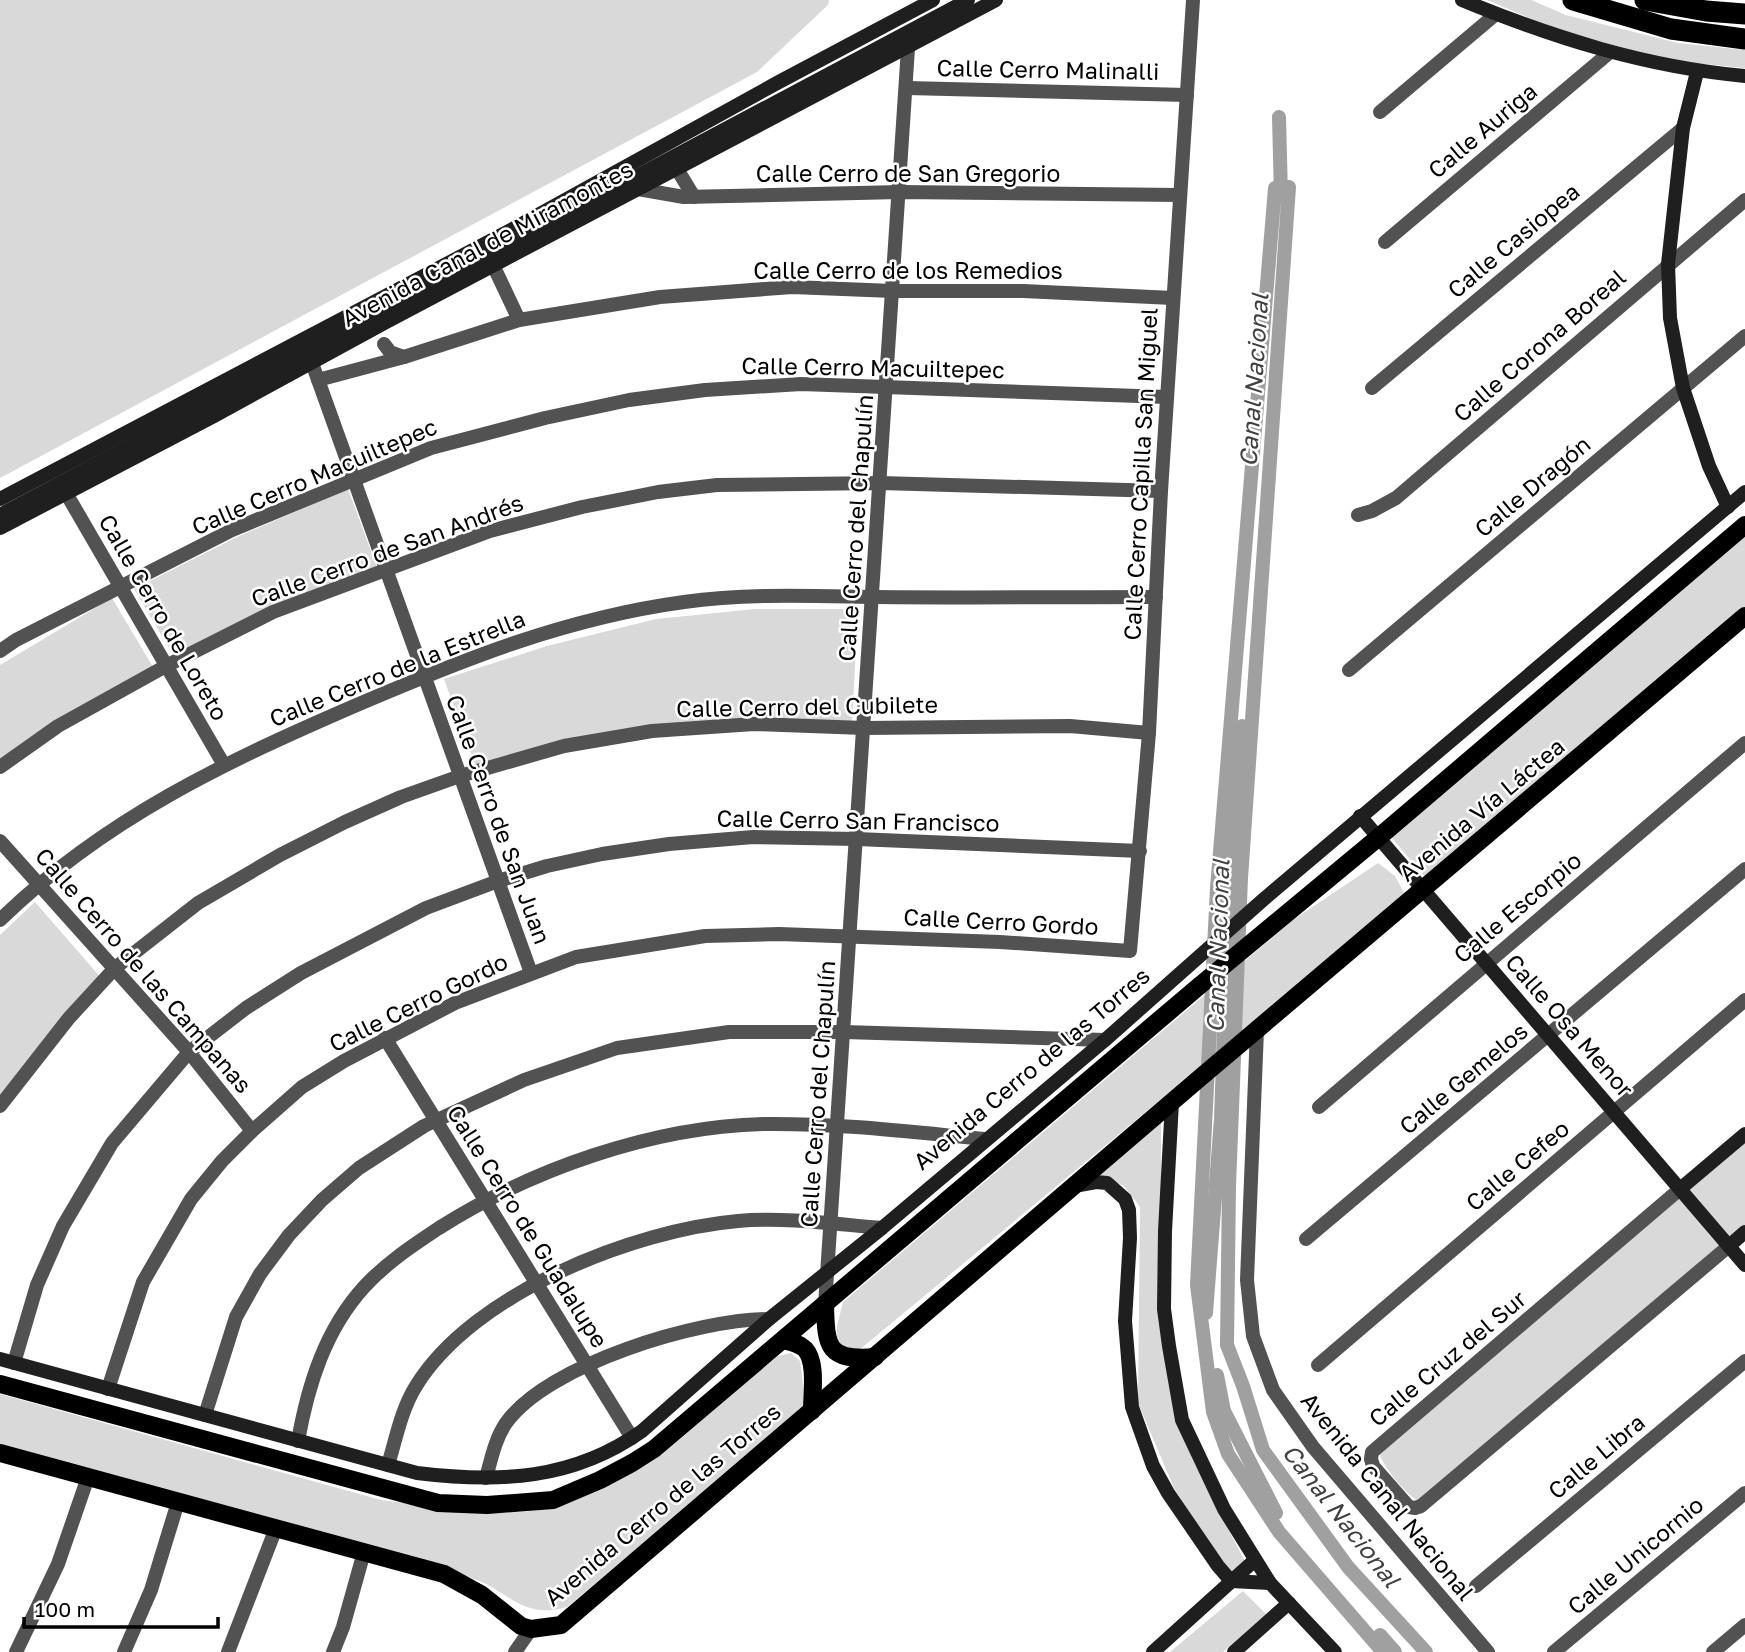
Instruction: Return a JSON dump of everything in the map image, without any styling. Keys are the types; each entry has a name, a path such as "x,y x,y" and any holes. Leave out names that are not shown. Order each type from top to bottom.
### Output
{"highway":[{"path":"1573,0 1671,29 1745,39"},
{"path":"1644,0 1745,15"}],"main road":[{"name":"Avenida Vía Láctea","path":"1255,940 1379,838 1745,525"},
{"name":"Avenida Vía Láctea","path":"1253,1034 1745,616"},
{"name":"Avenida Cerro de las Torres","path":"0,1384 438,1503 488,1505 553,1500 632,1464 654,1449 1255,940"},
{"name":"Avenida Cerro de las Torres","path":"0,1453 444,1574 482,1595 521,1626 531,1629 561,1625 1253,1034"},
{"path":"825,1305 828,1343 836,1353 852,1359 875,1357"},
{"path":"783,1340 798,1343 806,1350 811,1361 812,1411"}],"street":[{"name":"Avenida Canal de Miramontes","path":"0,499 509,231 933,0"},
{"name":"Avenida Canal de Miramontes","path":"0,515 968,0"},
{"name":"Avenida Canal de Miramontes","path":"0,528 996,0"},
{"name":"Calle Cerro Capilla San Miguel","path":"1130,951 1149,733 1161,491 1193,0"},
{"path":"1462,0 1609,52 1697,72 1745,76"},
{"path":"1380,112 1496,14"},
{"name":"Calle Cerro del Chapulín","path":"825,1305 908,48"},
{"name":"Calle Auriga","path":"1385,242 1609,52"},
{"path":"835,72 884,59"},
{"path":"1697,72 1683,128 1668,264 1670,318 1683,388 1709,466 1728,507"},
{"name":"Calle Cerro Malinalli","path":"907,88 1187,95"},
{"name":"Calle Casiopea","path":"1372,388 1683,128"},
{"path":"677,169 694,197"},
{"name":"Calle Cerro de San Gregorio","path":"638,189 694,197 900,192 1180,195"},
{"name":"Calle Corona Boreal","path":"1358,515 1372,512 1396,498 1745,200"},
{"path":"493,265 519,320"},
{"name":"Calle Cerro de los Remedios","path":"318,380 519,320 660,297 792,287 893,291 1023,291 1174,298"},
{"name":"Calle Dragón","path":"1349,670 1745,336"},
{"path":"384,344 390,352 404,356"},
{"name":"Calle Cerro de San Juan","path":"312,363 531,973"},
{"name":"Calle Cerro Macuiltepec","path":"0,651 16,640 232,530 431,448 545,418 629,400 705,390 801,384 1167,397"},
{"name":"Calle Cerro de San Andrés","path":"0,767 58,726 166,666 273,612 490,531 582,507 658,492 717,485 881,483 1161,491"},
{"path":"1360,816 1745,492"},
{"name":"Calle Cerro de Loreto","path":"66,493 223,765"},
{"name":"Calle Cerro de la Estrella","path":"0,920 38,883 112,829 223,765 424,676 505,644 619,613 686,601 779,595 1156,597"},
{"name":"Calle Cerro del Cubilete","path":"0,1105 69,1018 115,968 198,903 280,855 401,797 460,776 564,746 652,731 754,724 864,727 1070,726 1149,733"},
{"name":"Calle Escorpio","path":"1319,1107 1745,743"},
{"name":"Calle Osa Menor","path":"1360,816 1745,1265"},
{"name":"Avenida Cerro de las Torres","path":"7,1361 417,1473 486,1478 541,1475 591,1460 620,1447 632,1438 769,1319 1105,1040 1360,816"},
{"name":"Calle Cerro San Francisco","path":"7,1361 63,1226 112,1143 189,1052 246,1008 301,973 426,908 498,881 569,861 669,844 753,837 1140,851"},
{"name":"Calle Cerro de las Campanas","path":"0,841 189,1052 252,1131"},
{"name":"Calle Gemelos","path":"1306,1239 1745,869"},
{"name":"Calle Cerro Gordo","path":"108,1389 143,1282 191,1199 222,1161 302,1087 385,1038 455,1003 576,957 705,936 779,934 1000,942 1130,951"},
{"name":"Calle Cefeo","path":"1318,1365 1745,1000"},
{"path":"205,1415 236,1317 260,1274 289,1235 322,1199 359,1168 436,1120 524,1080 617,1048 729,1032 844,1032 1105,1040"},
{"name":"Avenida Canal Nacional","path":"1253,1034 1247,1280 1253,1336 1273,1390 1313,1447 1488,1652"},
{"name":"Calle Cerro de Guadalupe","path":"385,1038 632,1438"},
{"path":"1172,1102 1164,1309 1182,1420 1224,1509 1270,1583 1335,1652"},
{"path":"298,1441 308,1391 320,1357 338,1321 364,1287 402,1252 485,1200 544,1174 621,1146 681,1133 761,1124 838,1126 985,1139"},
{"name":"Calle Cruz del Sur","path":"1745,1134 1372,1452 1373,1466 1409,1507 1421,1506 1745,1232"},
{"path":"1074,1186 1107,1183 1125,1199 1129,1210 1125,1321 1132,1407 1153,1466 1168,1493 1231,1581 1270,1583"},
{"path":"388,1465 404,1410 416,1385 439,1355 463,1331 488,1312 536,1284 617,1250 696,1228 780,1220 881,1228"},
{"path":"486,1478 496,1440 506,1423 525,1402 587,1366 635,1346 702,1325 744,1319 769,1319"},
{"name":"Calle Libra","path":"1476,1586 1745,1361"},
{"path":"16,1652 58,1564 88,1477"},
{"name":"Calle Unicornio","path":"1554,1652 1745,1493"},
{"path":"124,1652 151,1590 178,1502"},
{"path":"228,1652 276,1528"},
{"path":"333,1652 343,1627 364,1552"},
{"path":"1153,1652 1255,1560"},
{"path":"1234,1652 1289,1603"},
{"path":"1713,1652 1745,1625"},
{"path":"515,1652 531,1629"}],"shaded area":[{"path":"0,0 829,0 828,5 757,72 0,478"},
{"path":"1487,0 1531,0 1566,15 1678,43 1745,50 1745,68 1673,61 1560,31"},
{"path":"348,489 378,570 175,658 134,589 237,537"},
{"path":"1745,535 1745,608 1429,882 1391,837"},
{"path":"112,598 153,667 0,765 0,665"},
{"path":"755,609 858,609 852,723 652,726 477,770 444,679 547,646 656,619"},
{"path":"1378,863 1395,876 1406,896 858,1351 837,1345 837,1326 843,1302 1293,920"},
{"path":"35,902 102,979 0,1101 0,935"},
{"path":"1161,1121 1161,1319 1180,1423 1246,1563 1232,1572 1219,1560 1174,1488 1138,1403 1140,1207 1124,1186 1098,1174"},
{"path":"1745,1137 1745,1226 1420,1502 1409,1494 1390,1472 1379,1452"},
{"path":"791,1353 800,1361 806,1407 567,1607 554,1610 523,1606 484,1583 452,1570 0,1449 0,1394 381,1500 487,1513 555,1508 635,1471 778,1356"},
{"path":"1243,1591 1266,1614 1223,1652 1170,1652"}],"waterway":[{"name":"Canal Nacional","path":"1279,117 1281,196"},
{"name":"Canal Nacional","path":"1383,1652 1279,1532 1228,1454 1213,1412 1197,1285 1217,888 1275,188 1289,187 1241,878 1229,1186 1227,1345 1263,1450 1348,1567 1426,1652"},
{"name":"Canal Nacional","path":"1206,1313 1221,1119 1228,915 1242,726"},
{"name":"Canal Nacional","path":"1217,1375 1224,1411 1276,1513"},
{"name":"Canal Nacional","path":"1380,1635 1395,1652"}]}
